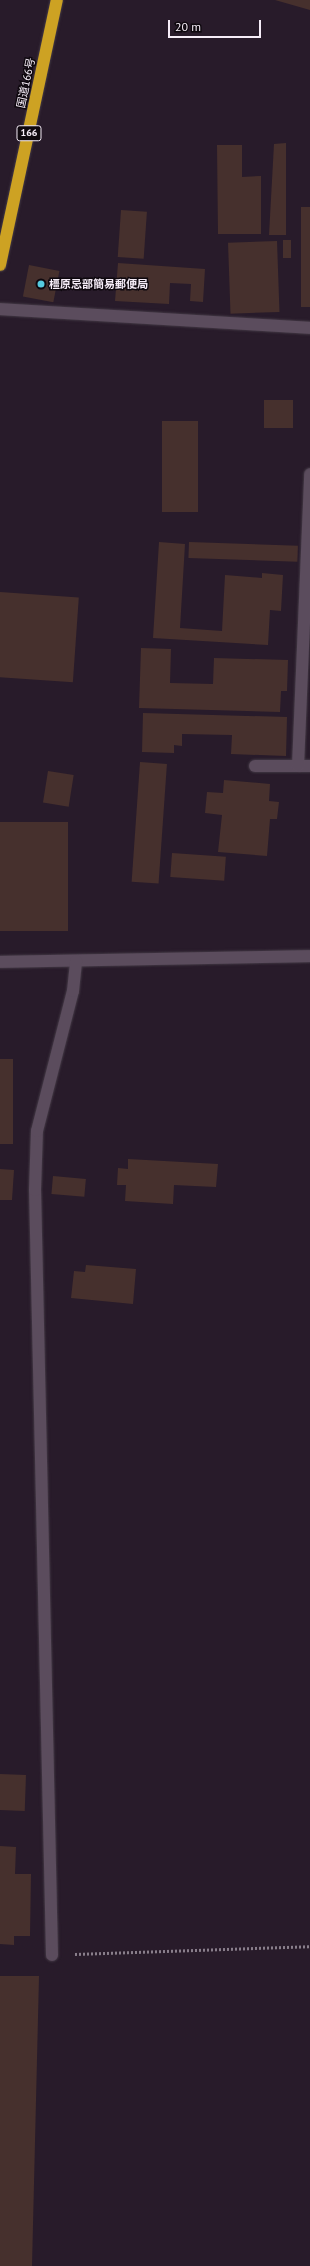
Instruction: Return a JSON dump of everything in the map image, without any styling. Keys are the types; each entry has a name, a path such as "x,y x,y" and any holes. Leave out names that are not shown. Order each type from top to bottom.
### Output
{"highway":[{"name":"国道166号","path":"0,265 57,0"}],"street":[{"path":"0,309 310,328"},
{"path":"255,766 304,766 310,474"},
{"path":"0,962 310,956"},
{"path":"52,1955 35,1190 38,1131 73,991 76,961"}],"path":[{"path":"52,1955 310,1946"}],"building":[{"path":"275,0 310,0 310,10"},
{"path":"286,143 286,235 269,235 274,144"},
{"path":"217,145 242,145 242,177 261,176 261,234 218,234"},
{"path":"301,207 310,207 310,307 301,307"},
{"path":"121,210 147,212 144,259 118,257"},
{"path":"283,240 291,240 291,258 283,258"},
{"path":"277,241 279,312 231,314 228,243"},
{"path":"118,263 205,269 203,302 190,301 191,284 170,283 169,304 115,301"},
{"path":"29,265 59,271 53,302 23,296"},
{"path":"264,400 293,400 293,428 264,428"},
{"path":"162,421 198,421 198,512 162,512"},
{"path":"159,542 185,544 180,628 222,631 225,575 262,578 262,573 283,575 281,611 270,610 268,645 153,638"},
{"path":"189,542 298,546 297,562 188,558"},
{"path":"0,592 79,598 73,682 0,677"},
{"path":"141,648 171,649 170,683 213,684 214,658 288,660 287,691 281,691 280,712 139,708"},
{"path":"143,713 287,717 286,756 231,754 232,735 182,734 182,746 174,745 174,753 142,752"},
{"path":"140,762 167,764 159,884 132,882"},
{"path":"48,771 74,775 69,807 43,803"},
{"path":"224,780 270,784 269,801 279,802 277,819 270,819 267,856 218,852 222,815 205,813 207,792 223,793"},
{"path":"0,822 68,822 68,931 0,931"},
{"path":"172,853 226,857 224,881 170,877"},
{"path":"0,1059 13,1059 13,1144 0,1144"},
{"path":"128,1159 218,1164 216,1187 174,1185 173,1204 125,1201 126,1185 117,1185 118,1168 128,1169"},
{"path":"0,1169 14,1170 12,1200 0,1200"},
{"path":"53,1176 86,1179 84,1197 51,1194"},
{"path":"86,1265 136,1269 133,1304 71,1298 74,1271 85,1272"},
{"path":"0,1774 26,1775 25,1811 0,1810"},
{"path":"0,1846 16,1847 15,1874 31,1874 30,1936 14,1936 14,1945 0,1944"},
{"path":"0,1976 39,1976 32,2266 0,2266"}],"place":[{"name":"橿原忌部簡易郵便局","path":"41,284"}]}
